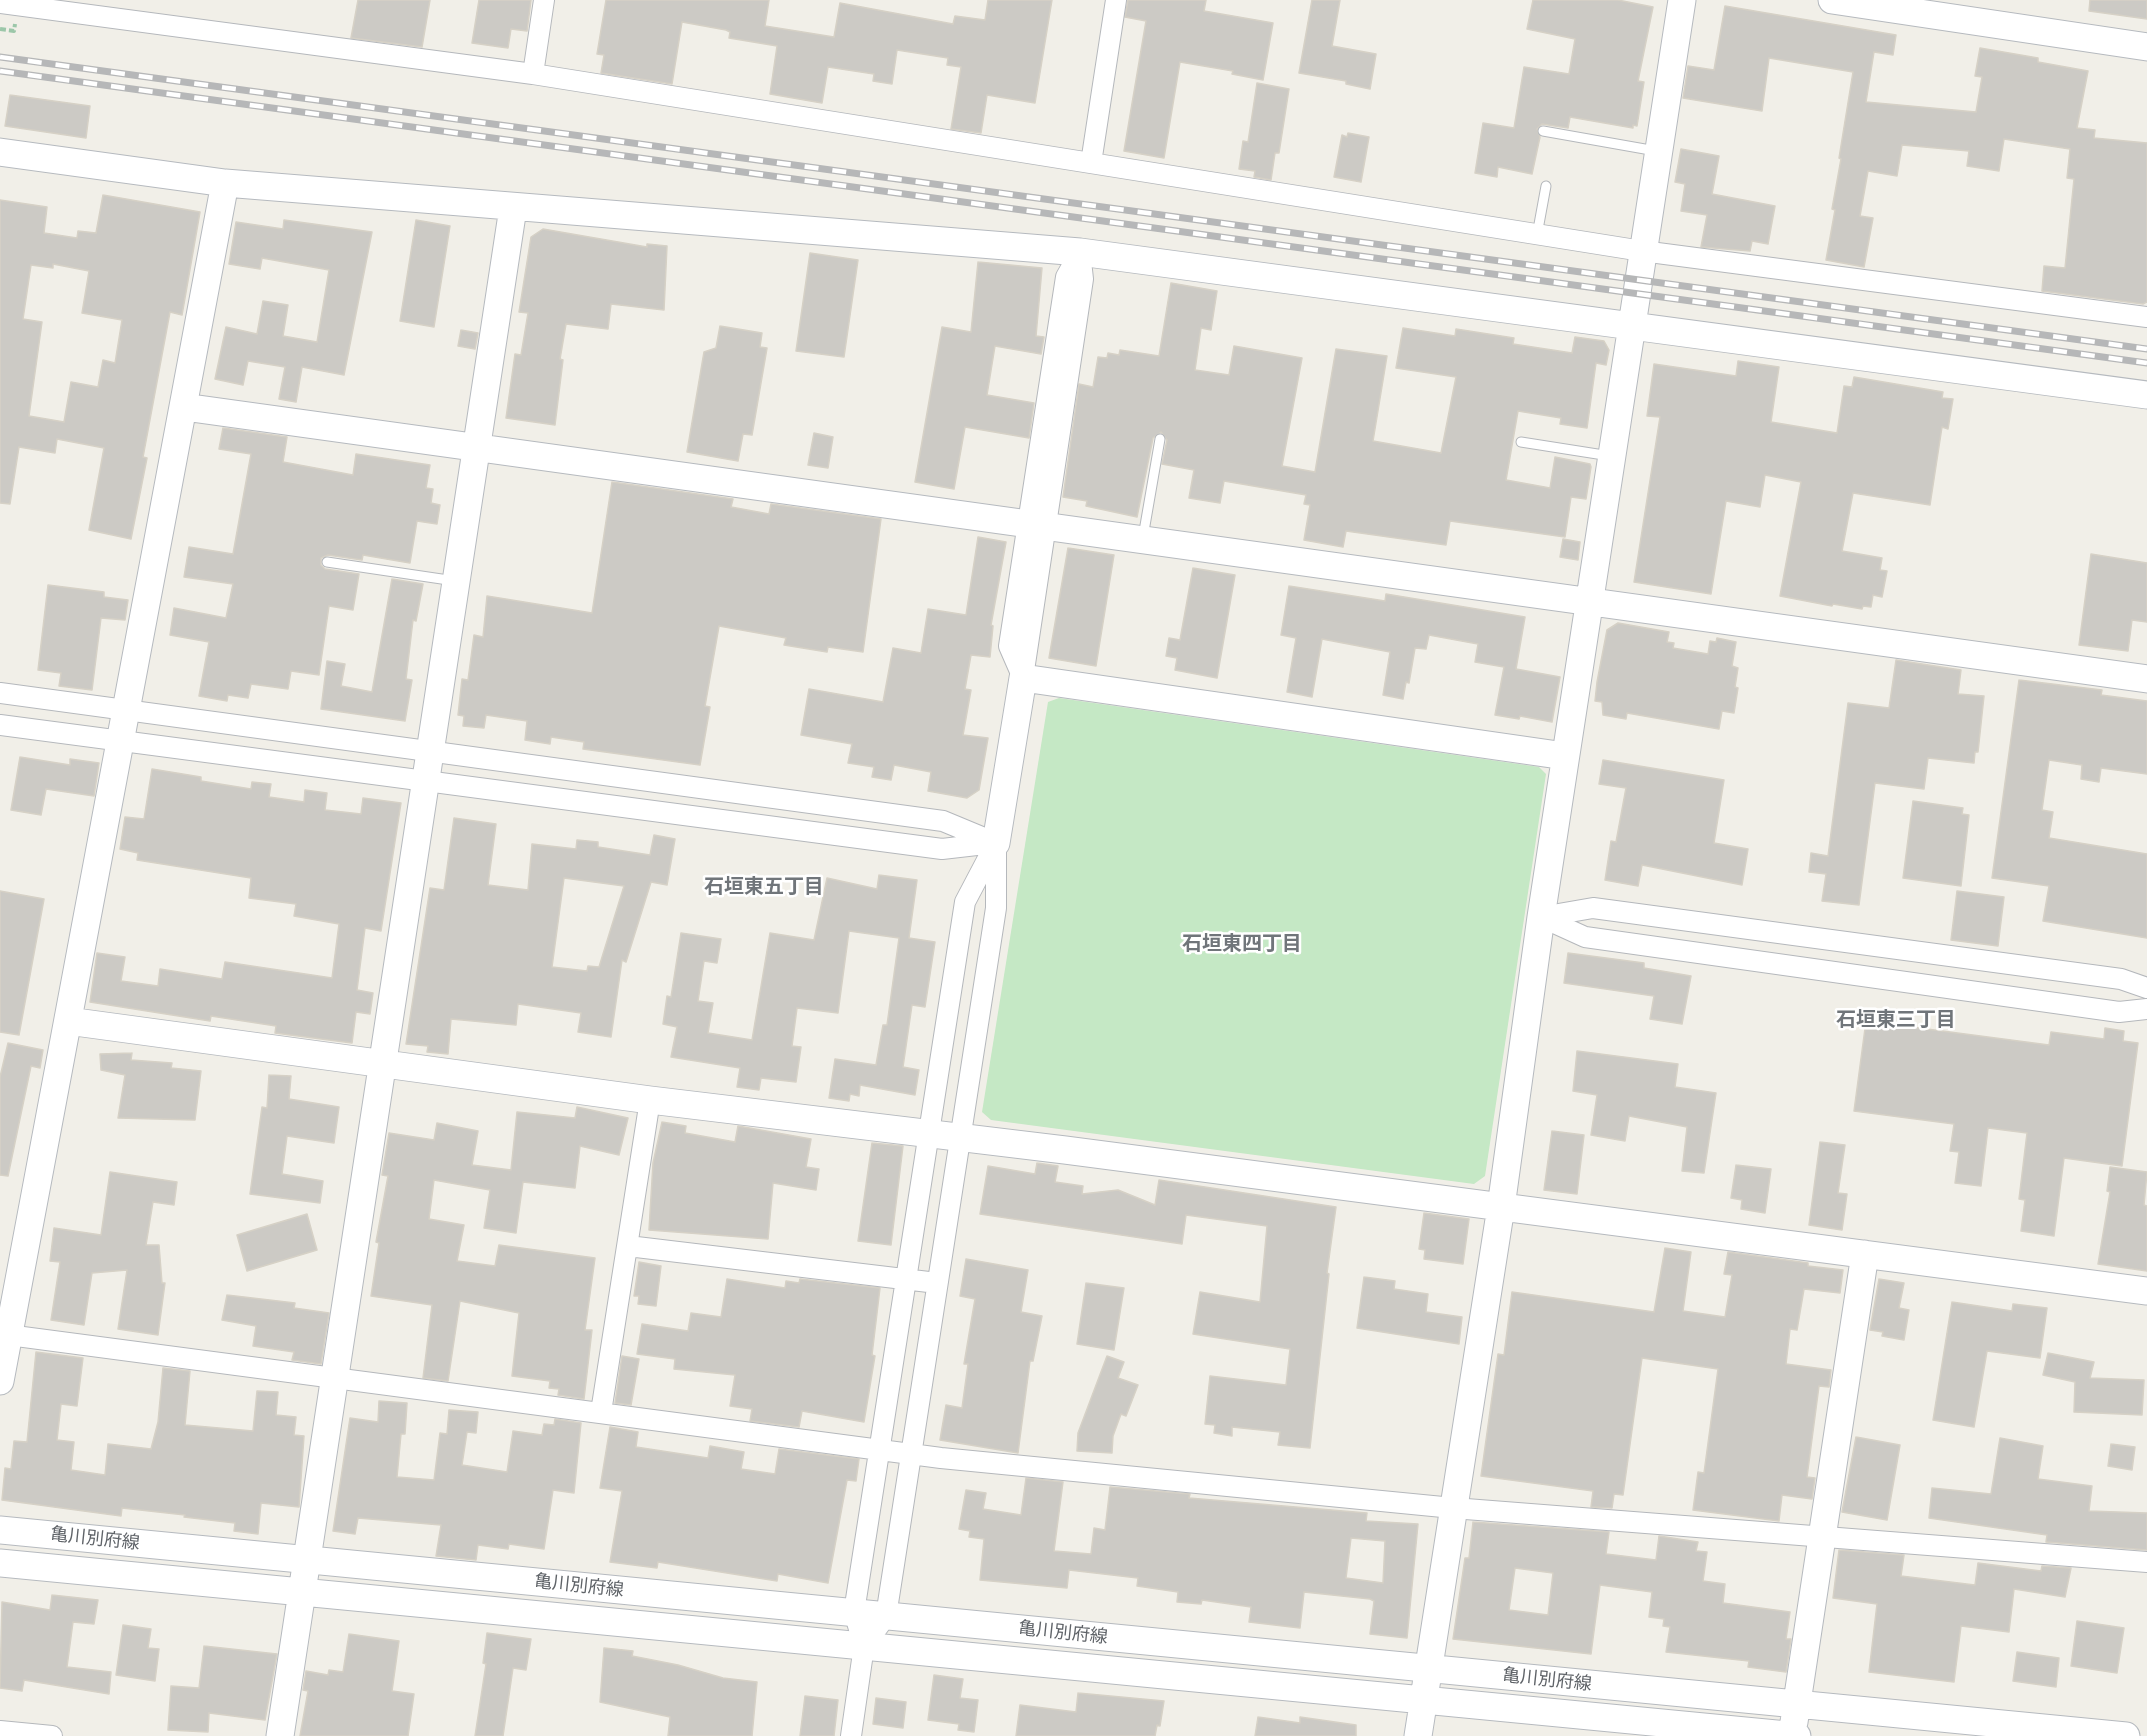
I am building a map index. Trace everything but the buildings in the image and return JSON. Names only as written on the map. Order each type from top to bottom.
[{"type":"street","points":[[533,74],[544,0]]},
{"type":"street","points":[[1091,164],[1116,0]]},
{"type":"street","points":[[1418,1736],[1501,1207],[1565,756],[1591,602],[1642,251],[1682,0]]},
{"type":"street","points":[[1832,0],[1900,5],[2147,47]]},
{"type":"street","points":[[0,3],[533,74],[1642,251],[2147,317]]},
{"type":"street","points":[[0,152],[225,183],[1080,252],[1633,324],[2147,395]]},
{"type":"street","points":[[0,1381],[4,1334],[68,1021],[225,183]]},
{"type":"street","points":[[280,1736],[513,208]]},
{"type":"street","points":[[864,1646],[886,1616],[996,908],[996,843],[1023,678],[1038,525],[1083,279],[1080,252]]},
{"type":"street","points":[[184,407],[2147,679]]},
{"type":"street","points":[[1023,678],[1565,756]]},
{"type":"street","points":[[0,693],[943,821],[996,843]]},
{"type":"street","points":[[0,725],[942,849],[996,843]]},
{"type":"street","points":[[851,1736],[864,1646],[854,1612],[965,902],[996,843]]},
{"type":"street","points":[[1541,917],[1593,908],[2121,979],[2147,988]]},
{"type":"street","points":[[1541,917],[1585,937],[2119,1012],[2147,1009]]},
{"type":"street","points":[[68,1021],[650,1100],[2147,1291]]},
{"type":"street","points":[[601,1412],[650,1100]]},
{"type":"street","points":[[628,1246],[937,1282]]},
{"type":"street","points":[[1792,1736],[1865,1254]]},
{"type":"street","points":[[4,1334],[335,1380],[601,1412],[911,1454],[1453,1508],[2147,1562]]},
{"type":"street","name":"亀川別府線","points":[[0,1530],[2126,1736]]},
{"type":"street","name":"亀川別府線","points":[[0,1563],[1797,1736]]},
{"type":"street","points":[[0,1731],[52,1736]]},
{"type":"lane","points":[[1543,131],[1658,151]]},
{"type":"lane","points":[[1537,235],[1546,186]]},
{"type":"lane","points":[[1143,540],[1160,440]]},
{"type":"lane","points":[[1521,442],[1613,457]]},
{"type":"lane","points":[[327,562],[455,581]]},
{"type":"green space","points":[[1059,698],[1539,767],[1546,774],[1485,1176],[1474,1184],[991,1120],[982,1112],[1048,702]]},
{"type":"railway","points":[[0,57],[2147,349]]},
{"type":"railway","points":[[0,71],[2147,363]]},
{"type":"district","name":"石垣東五丁目","points":[[764,887]]},
{"type":"district","name":"石垣東四丁目","points":[[1242,944]]},
{"type":"district","name":"石垣東三丁目","points":[[1896,1020]]}]
